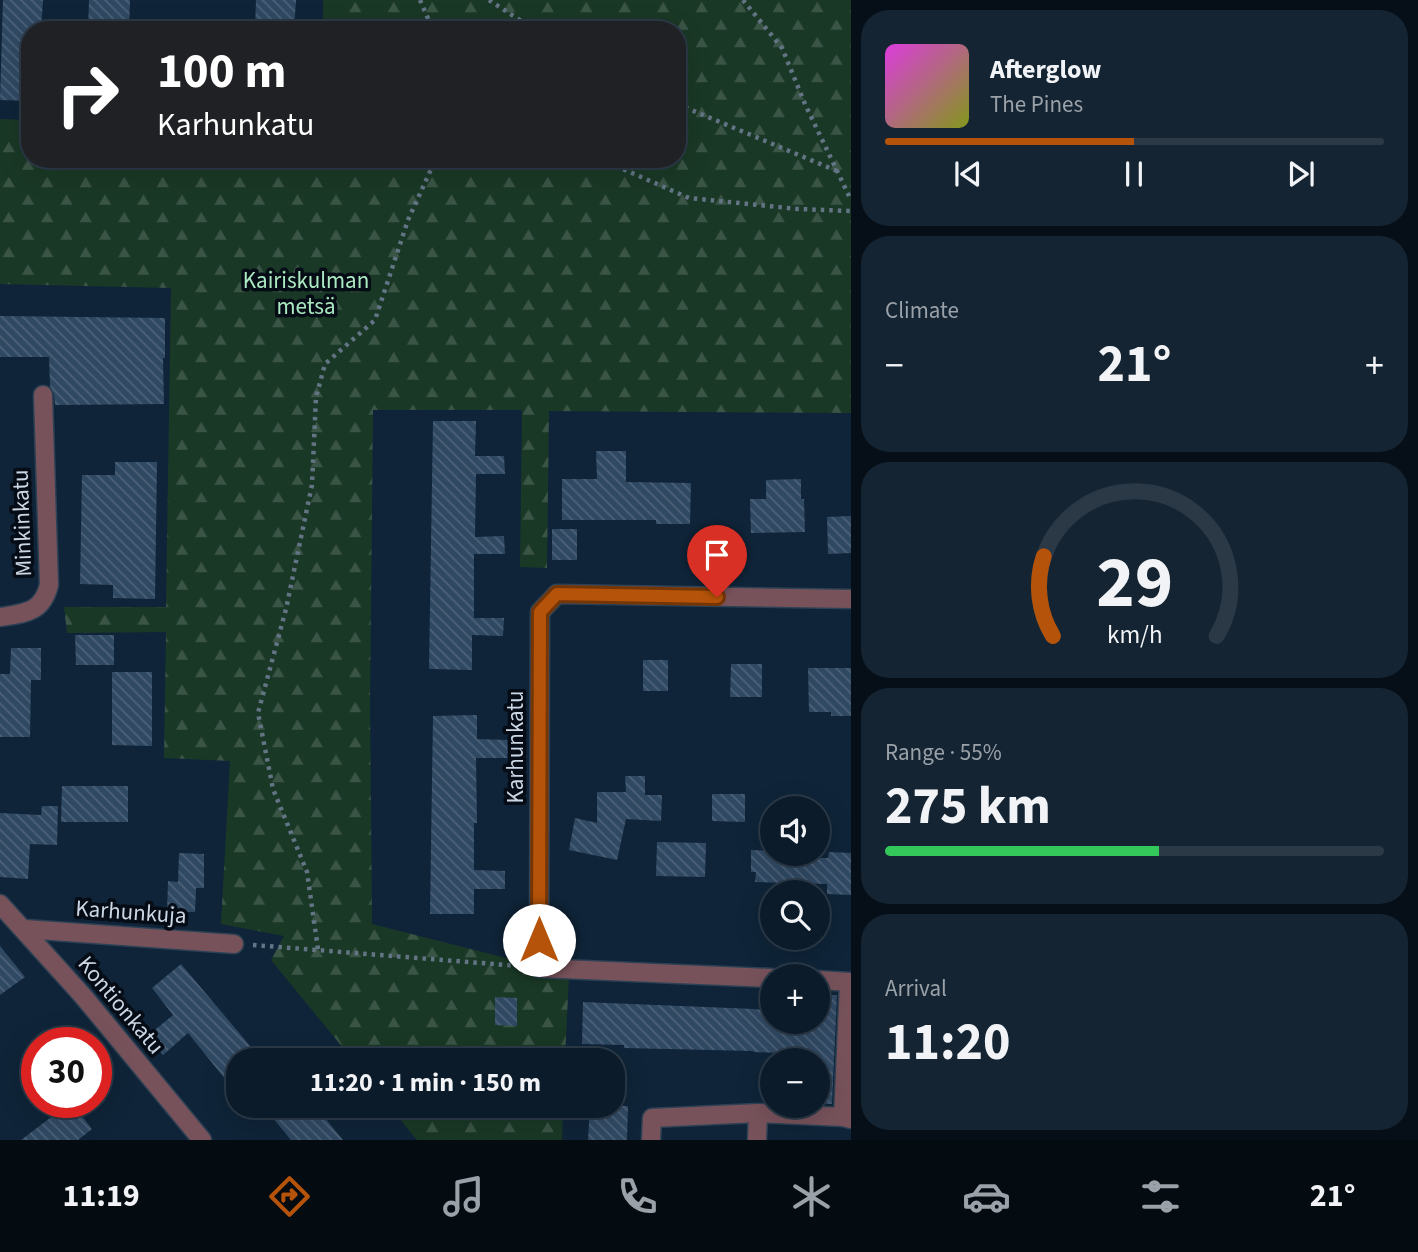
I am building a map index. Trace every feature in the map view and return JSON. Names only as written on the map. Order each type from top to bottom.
[{"type":"street","name":"Minkinkatu","points":[[0,617],[20,614],[40,606],[47,596],[49,585],[43,395]]},
{"type":"street","name":"Karhunkatu","points":[[539,968],[540,612],[557,594],[851,599]]},
{"type":"street","name":"Kontionkatu","points":[[0,904],[83,996],[202,1140]]},
{"type":"street","name":"Karhunkuja","points":[[24,929],[234,944]]},
{"type":"street","points":[[539,968],[760,977]]},
{"type":"street","points":[[651,1140],[652,1118],[758,1113],[847,1118],[850,982],[830,981]]},
{"type":"street","points":[[757,1140],[758,1113]]},
{"type":"path","points":[[420,0],[429,21]]},
{"type":"path","points":[[489,0],[521,21]]},
{"type":"path","points":[[743,0],[782,48],[851,200]]},
{"type":"path","points":[[686,108],[837,171]]},
{"type":"path","points":[[318,949],[307,872],[273,789],[258,713],[286,609],[312,485],[316,397],[324,364],[374,320],[408,220],[432,168]]},
{"type":"path","points":[[621,168],[689,198],[772,207],[851,211]]},
{"type":"path","points":[[234,944],[539,968]]},
{"type":"green space","name":"Kairiskulman metsä","points":[[323,0],[851,0],[851,413],[549,411],[547,568],[520,567],[522,410],[373,410],[370,702],[372,924],[569,974],[566,1048],[343,1048],[271,960],[284,936],[221,924],[230,761],[164,758],[166,632],[67,633],[64,607],[166,607],[171,288],[0,284],[0,119],[21,120],[21,168],[686,168],[686,21],[323,21]]},
{"type":"green space","points":[[399,1118],[563,1118],[562,1140],[417,1140]]},
{"type":"building","points":[[3,0],[43,0],[42,21],[21,21],[21,101],[0,100]]},
{"type":"building","points":[[89,0],[130,0],[129,21],[88,21]]},
{"type":"building","points":[[256,0],[296,0],[295,21],[255,21]]},
{"type":"building","points":[[0,316],[165,318],[164,404],[55,405],[50,386],[49,357],[0,357]]},
{"type":"building","points":[[433,421],[476,421],[475,456],[504,456],[505,474],[476,474],[475,537],[504,536],[505,554],[474,554],[474,618],[504,618],[503,636],[472,635],[472,670],[429,669]]},
{"type":"building","points":[[596,451],[626,451],[626,482],[691,483],[690,524],[656,524],[656,520],[562,520],[562,479],[597,479]]},
{"type":"building","points":[[115,462],[157,462],[155,599],[113,598],[113,585],[80,584],[82,475],[115,475]]},
{"type":"building","points":[[801,479],[805,532],[751,533],[750,499],[766,499],[766,480]]},
{"type":"building","points":[[851,516],[851,553],[828,554],[827,517]]},
{"type":"building","points":[[552,529],[577,529],[577,560],[552,560]]},
{"type":"building","points":[[75,635],[114,635],[114,665],[76,665]]},
{"type":"building","points":[[11,648],[41,648],[41,680],[31,680],[30,737],[0,737],[0,674],[10,674]]},
{"type":"building","points":[[643,660],[668,660],[668,691],[643,691]]},
{"type":"building","points":[[731,664],[762,664],[762,697],[730,697]]},
{"type":"building","points":[[808,668],[851,668],[851,716],[809,712]]},
{"type":"building","points":[[112,672],[152,672],[152,746],[112,745]]},
{"type":"building","points":[[477,715],[477,739],[508,740],[508,758],[476,758],[477,823],[474,823],[474,870],[505,871],[505,889],[474,889],[474,914],[430,914],[433,716]]},
{"type":"building","points":[[625,776],[645,776],[645,795],[662,795],[661,821],[626,819],[617,860],[569,850],[575,818],[597,823],[597,792],[626,792]]},
{"type":"building","points":[[62,786],[128,786],[128,822],[61,822]]},
{"type":"building","points":[[712,794],[745,794],[745,822],[712,821]]},
{"type":"building","points":[[42,806],[58,806],[57,845],[30,844],[28,879],[0,877],[0,813],[41,815]]},
{"type":"building","points":[[657,842],[706,843],[705,877],[656,876]]},
{"type":"building","points":[[751,850],[760,850],[760,866],[830,866],[830,852],[851,853],[851,895],[830,894],[830,880],[755,882],[756,872],[751,872]]},
{"type":"building","points":[[179,853],[204,854],[204,888],[196,888],[195,912],[167,912],[168,881],[178,882]]},
{"type":"building","points":[[0,946],[25,977],[0,995]]},
{"type":"building","points":[[181,964],[252,1048],[226,1048],[226,1080],[188,1033],[163,1055],[153,1043],[139,1043],[173,1015],[152,988]]},
{"type":"building","points":[[830,995],[837,995],[832,1104],[830,1048],[760,1048],[760,1052],[582,1044],[583,1002],[760,1010],[760,1034],[830,1034]]},
{"type":"building","points":[[495,997],[517,998],[517,1026],[495,1025]]},
{"type":"building","points":[[625,1106],[628,1106],[627,1140],[588,1140],[589,1118],[625,1118]]},
{"type":"building","points":[[50,1118],[83,1118],[92,1129],[78,1140],[21,1140]]},
{"type":"building","points":[[273,1118],[325,1118],[343,1140],[291,1140]]},
{"type":"route","points":[[539,940],[540,612],[557,594],[717,597]]}]
